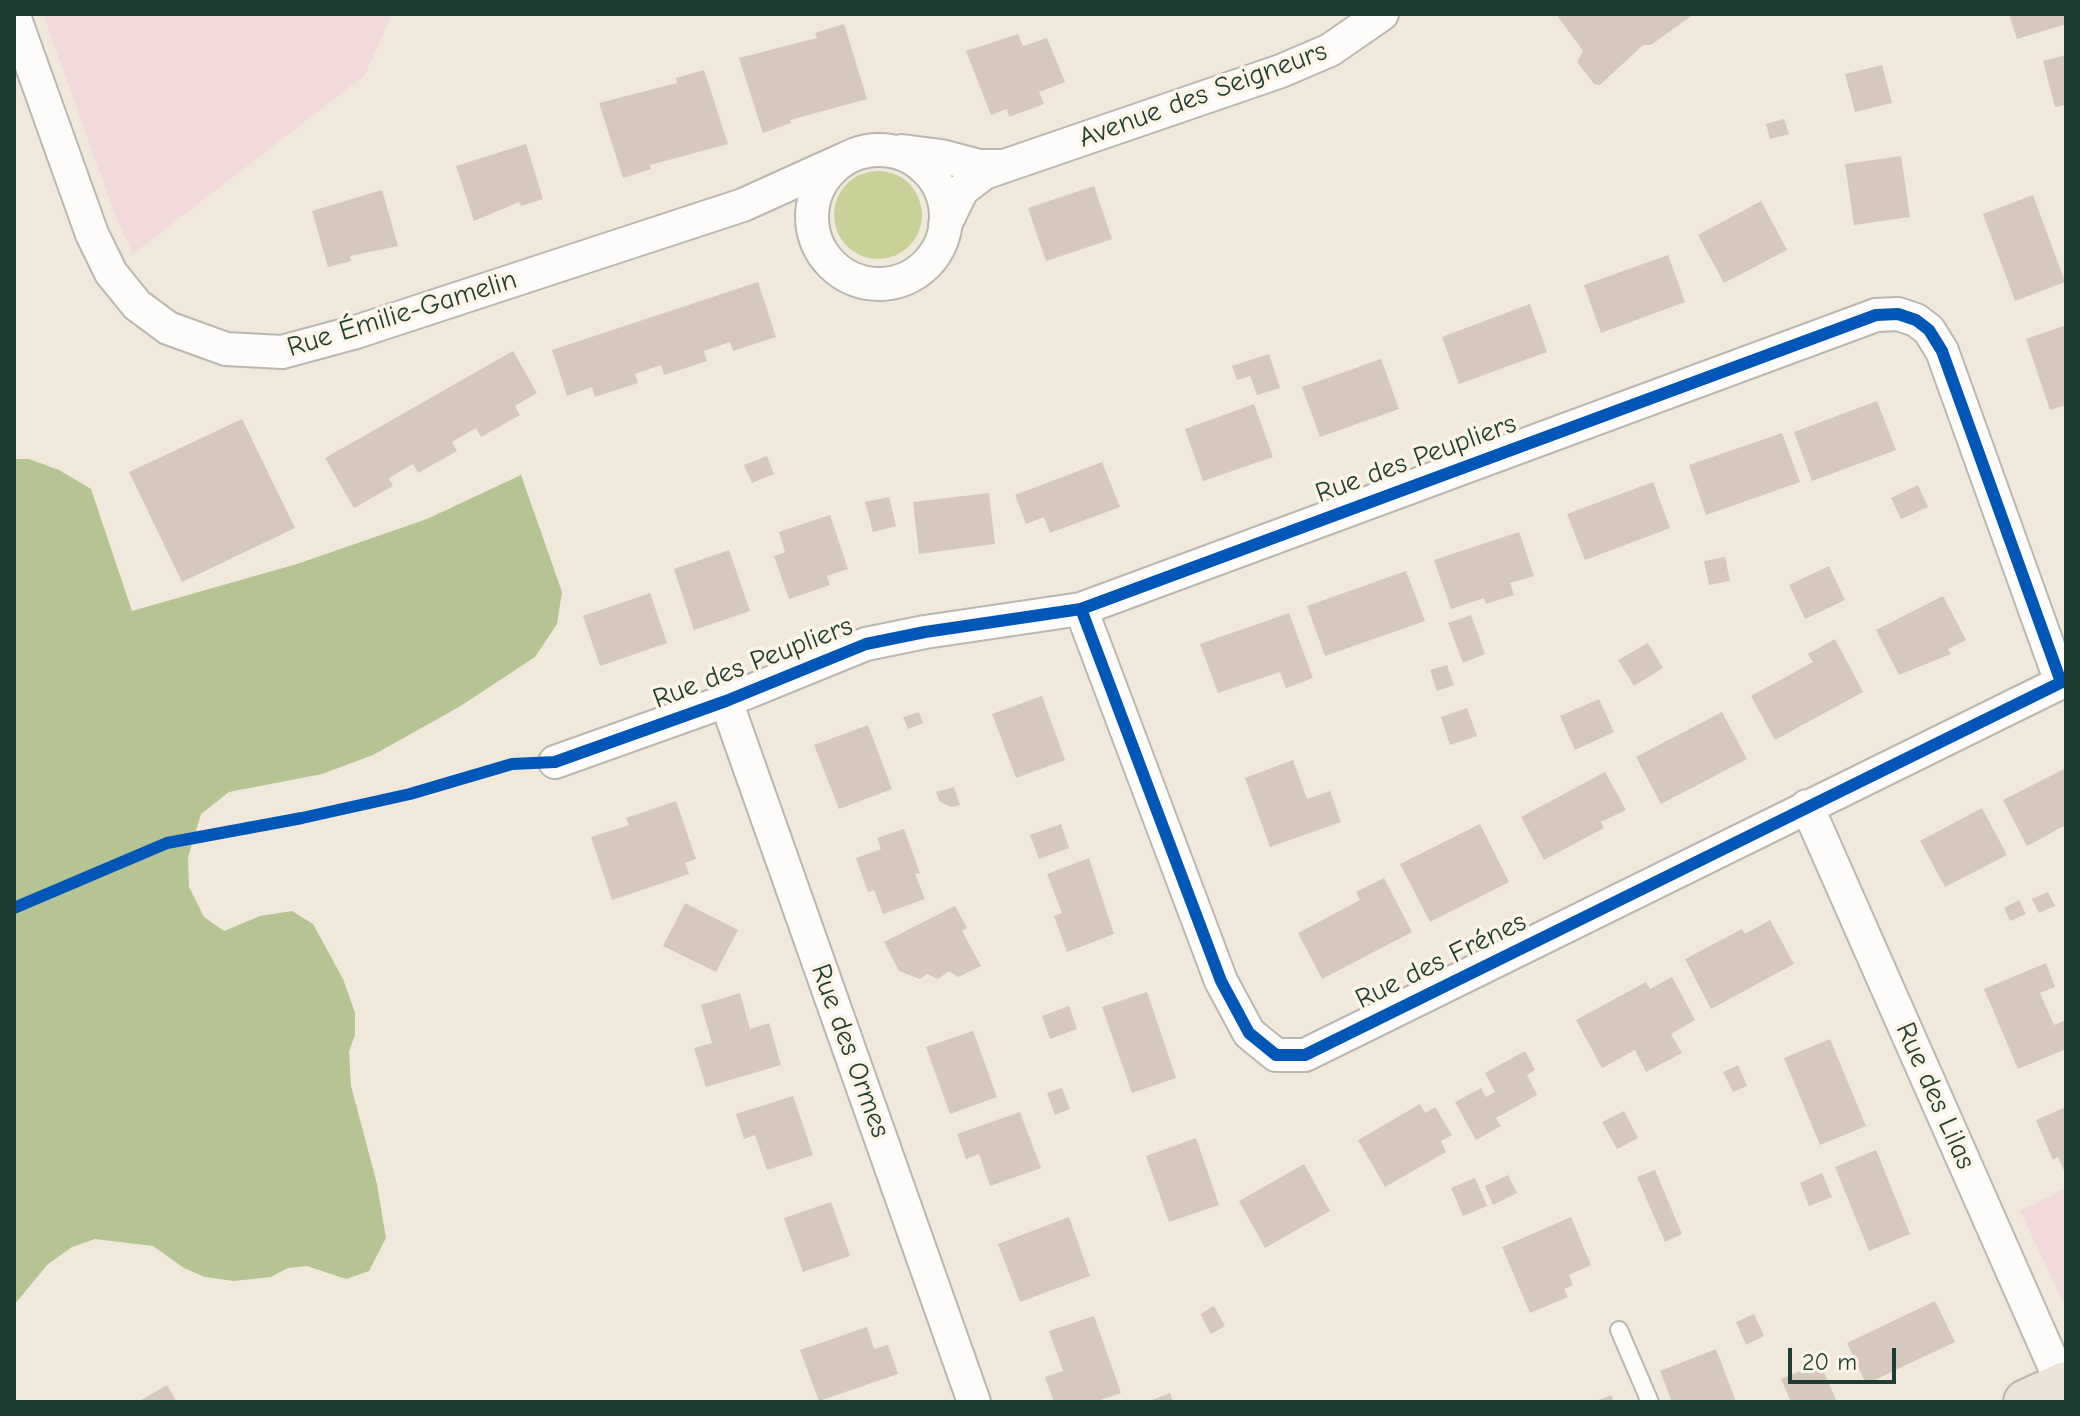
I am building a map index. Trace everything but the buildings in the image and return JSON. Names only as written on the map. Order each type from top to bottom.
[{"type":"street","name":"Avenue des Seigneurs","points":[[945,225],[955,200],[973,180],[1199,96],[1281,71],[1330,50],[1382,14]]},
{"type":"street","name":"Rue Émilie-Gamelin","points":[[14,16],[92,234],[111,273],[137,305],[168,328],[226,349],[282,352],[312,345],[743,205],[847,158],[868,151],[889,150]]},
{"type":"street","name":"Avenue des Seigneurs","points":[[889,150],[941,156],[979,166],[1017,163]]},
{"type":"street","points":[[889,150],[910,157],[928,171],[942,191],[945,225]]},
{"type":"street","points":[[822,253],[814,233],[812,211],[826,176],[847,158]]},
{"type":"street","name":"Rue Émilie-Gamelin","points":[[743,205],[765,205],[786,215],[837,270],[857,280],[879,284],[901,281],[921,270],[936,253],[945,225]]},
{"type":"street","name":"Rue des Peupliers","points":[[555,762],[726,701],[866,644],[1081,609],[1876,315],[1898,314],[1916,320],[1929,330],[1942,351],[2064,681]]},
{"type":"street","name":"Rue des Frénes","points":[[1081,609],[1221,981],[1249,1033],[1276,1055],[1305,1055],[2064,681]]},
{"type":"street","name":"Rue des Ormes","points":[[726,701],[974,1402]]},
{"type":"street","name":"Rue des Lilas","points":[[1807,806],[2052,1391]]},
{"type":"lane","points":[[1619,1330],[1650,1402]]},
{"type":"shaded area","points":[[43,14],[392,14],[365,75],[133,254],[116,218]]},
{"type":"shaded area","points":[[2066,1188],[2066,1308],[2020,1211]]},
{"type":"green space","points":[[878,171],[895,175],[909,184],[918,198],[922,215],[918,232],[909,246],[895,255],[878,259],[861,255],[847,246],[838,232],[834,215],[838,198],[847,184],[861,175]]},
{"type":"green space","points":[[14,459],[29,459],[59,470],[91,489],[132,611],[297,564],[427,519],[521,475],[562,592],[557,624],[535,657],[459,707],[373,755],[322,774],[229,792],[201,814],[188,857],[189,887],[204,917],[224,931],[260,916],[292,911],[313,924],[343,979],[355,1013],[355,1035],[349,1051],[351,1086],[377,1184],[386,1238],[369,1271],[346,1279],[307,1266],[288,1268],[271,1277],[234,1281],[205,1277],[184,1268],[153,1246],[95,1239],[72,1247],[48,1264],[14,1305]]},
{"type":"cycle path","points":[[14,908],[167,843],[410,794],[512,764],[555,762],[726,701],[866,644],[1081,609],[1876,315],[1898,314],[1916,320],[1929,330],[1942,351],[2061,682]]},
{"type":"cycle path","points":[[1081,609],[1221,981],[1249,1033],[1276,1055],[1305,1055],[2066,680]]}]
